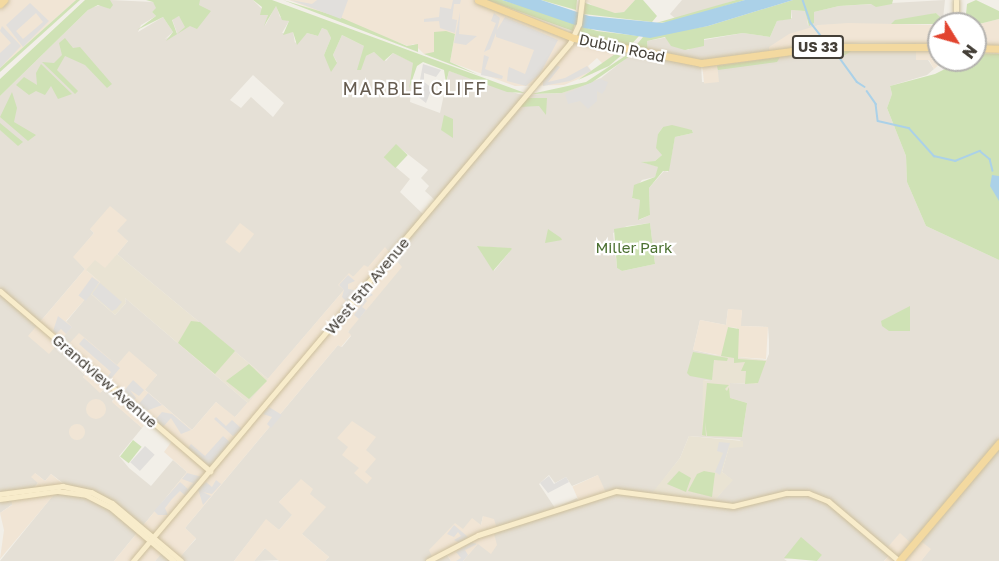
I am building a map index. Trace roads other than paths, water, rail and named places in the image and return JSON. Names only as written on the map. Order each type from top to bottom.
[{"type":"main road","points":[[0,4],[4,0]]},
{"type":"main road","name":"Dublin Road","points":[[478,0],[575,35],[701,63],[821,47],[927,46]]},
{"type":"main road","name":"West 5th Avenue","points":[[133,561],[575,35],[582,1]]},
{"type":"main road","name":"Grandview Avenue","points":[[0,291],[210,471]]},
{"type":"main road","points":[[428,561],[478,535],[506,530],[588,497],[616,491],[734,506],[786,493],[808,493],[828,501],[899,561],[999,443]]},
{"type":"main road","points":[[0,497],[62,486],[85,489],[109,501],[174,561]]},
{"type":"main road","points":[[152,539],[181,561]]},
{"type":"water","points":[[502,0],[541,0],[589,16],[662,23],[745,0],[793,0],[708,26],[650,38],[584,28]]},
{"type":"water","points":[[992,175],[999,176],[999,201],[990,186]]},
{"type":"waterway","points":[[803,0],[811,23],[826,42]]},
{"type":"waterway","points":[[834,50],[857,82],[865,87]]},
{"type":"waterway","points":[[867,91],[876,104],[878,121],[909,128],[934,156],[955,161],[980,151],[990,159],[993,171]]},
{"type":"district","name":"MARBLE CLIFF","points":[[415,88]]},
{"type":"park label","name":"Miller Park","points":[[634,248]]}]
